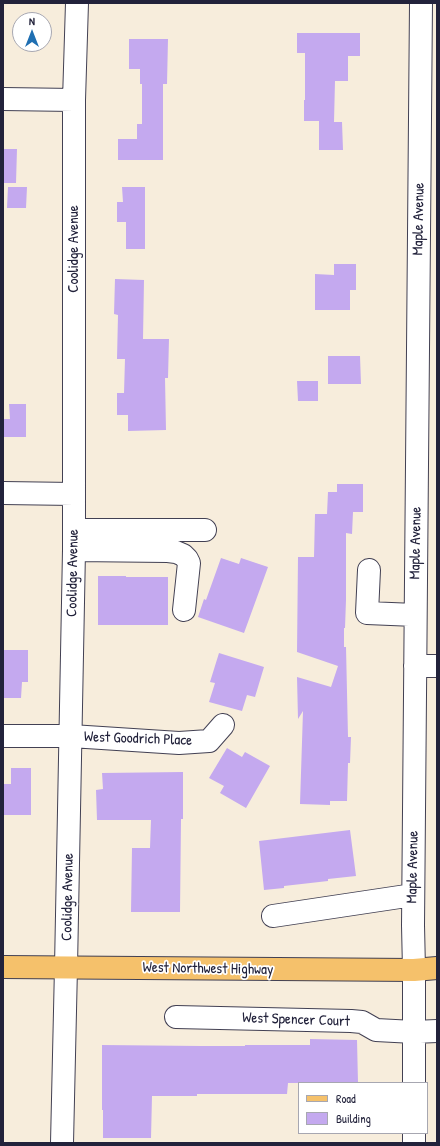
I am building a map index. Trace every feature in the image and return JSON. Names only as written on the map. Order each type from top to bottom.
[{"type":"main road","name":"West Northwest Highway","points":[[3,967],[414,970],[437,968]]},
{"type":"main road","name":"West Northwest Highway","points":[[414,970],[437,974]]},
{"type":"street","name":"Coolidge Avenue","points":[[62,1143],[74,540],[74,100],[77,3]]},
{"type":"street","name":"Maple Avenue","points":[[414,1082],[413,895],[421,3]]},
{"type":"street","points":[[3,99],[74,100]]},
{"type":"street","points":[[3,493],[74,494]]},
{"type":"street","points":[[74,540],[205,530]]},
{"type":"street","points":[[74,540],[176,552],[183,555],[189,564],[184,610]]},
{"type":"street","points":[[368,570],[368,613],[415,615]]},
{"type":"street","points":[[415,666],[437,666]]},
{"type":"street","name":"West Goodrich Place","points":[[3,736],[71,736],[180,744],[209,741],[223,725]]},
{"type":"street","points":[[273,916],[413,895]]},
{"type":"street","name":"West Spencer Court","points":[[176,1017],[351,1021],[362,1022],[376,1030],[414,1032],[437,1031]]},
{"type":"building","points":[[297,33],[360,33],[360,56],[348,56],[348,81],[335,81],[334,122],[342,122],[343,150],[319,150],[319,121],[304,121],[305,53],[297,53]]},
{"type":"building","points":[[129,39],[168,39],[167,84],[163,84],[163,160],[118,160],[118,139],[137,139],[137,124],[142,124],[142,84],[140,84],[140,69],[129,69]]},
{"type":"building","points":[[3,149],[17,149],[16,183],[3,183]]},
{"type":"building","points":[[8,187],[27,187],[26,208],[7,208]]},
{"type":"building","points":[[122,187],[145,187],[145,249],[126,249],[126,222],[117,222],[117,202],[123,202]]},
{"type":"building","points":[[334,264],[356,264],[356,290],[350,290],[350,310],[315,310],[315,274],[334,275]]},
{"type":"building","points":[[115,279],[144,280],[143,339],[169,339],[168,378],[165,378],[166,430],[128,431],[128,415],[117,415],[117,393],[124,393],[125,359],[117,359],[118,315],[114,314]]},
{"type":"building","points":[[328,356],[360,356],[361,384],[328,384]]},
{"type":"building","points":[[297,381],[318,381],[318,401],[298,401]]},
{"type":"building","points":[[9,404],[26,404],[26,437],[3,437],[3,419],[10,419]]},
{"type":"building","points":[[337,484],[363,484],[363,512],[353,512],[352,534],[346,533],[344,647],[346,647],[348,737],[351,737],[350,763],[348,763],[347,801],[330,801],[330,805],[300,804],[303,711],[298,719],[297,677],[331,687],[338,666],[297,652],[298,557],[314,557],[315,514],[327,514],[328,492],[337,492]]},
{"type":"building","points":[[221,558],[239,564],[241,558],[268,567],[244,633],[198,617],[204,599],[206,600]]},
{"type":"building","points":[[98,576],[168,577],[168,625],[98,625]]},
{"type":"building","points":[[3,650],[28,650],[28,682],[22,682],[21,698],[3,698]]},
{"type":"building","points":[[219,653],[264,667],[255,697],[247,695],[242,711],[209,702],[215,683],[210,682]]},
{"type":"building","points":[[227,748],[242,757],[245,752],[270,766],[246,808],[220,793],[224,786],[209,778]]},
{"type":"building","points":[[11,768],[31,768],[31,815],[3,815],[3,784],[11,784]]},
{"type":"building","points":[[183,772],[180,912],[131,912],[132,848],[150,848],[151,820],[97,820],[96,790],[103,789],[102,773]]},
{"type":"building","points":[[350,830],[356,876],[328,879],[328,881],[264,890],[259,841]]},
{"type":"building","points":[[310,1039],[357,1040],[358,1082],[288,1083],[287,1094],[197,1094],[197,1096],[152,1096],[151,1138],[103,1138],[102,1045],[310,1045]]}]
